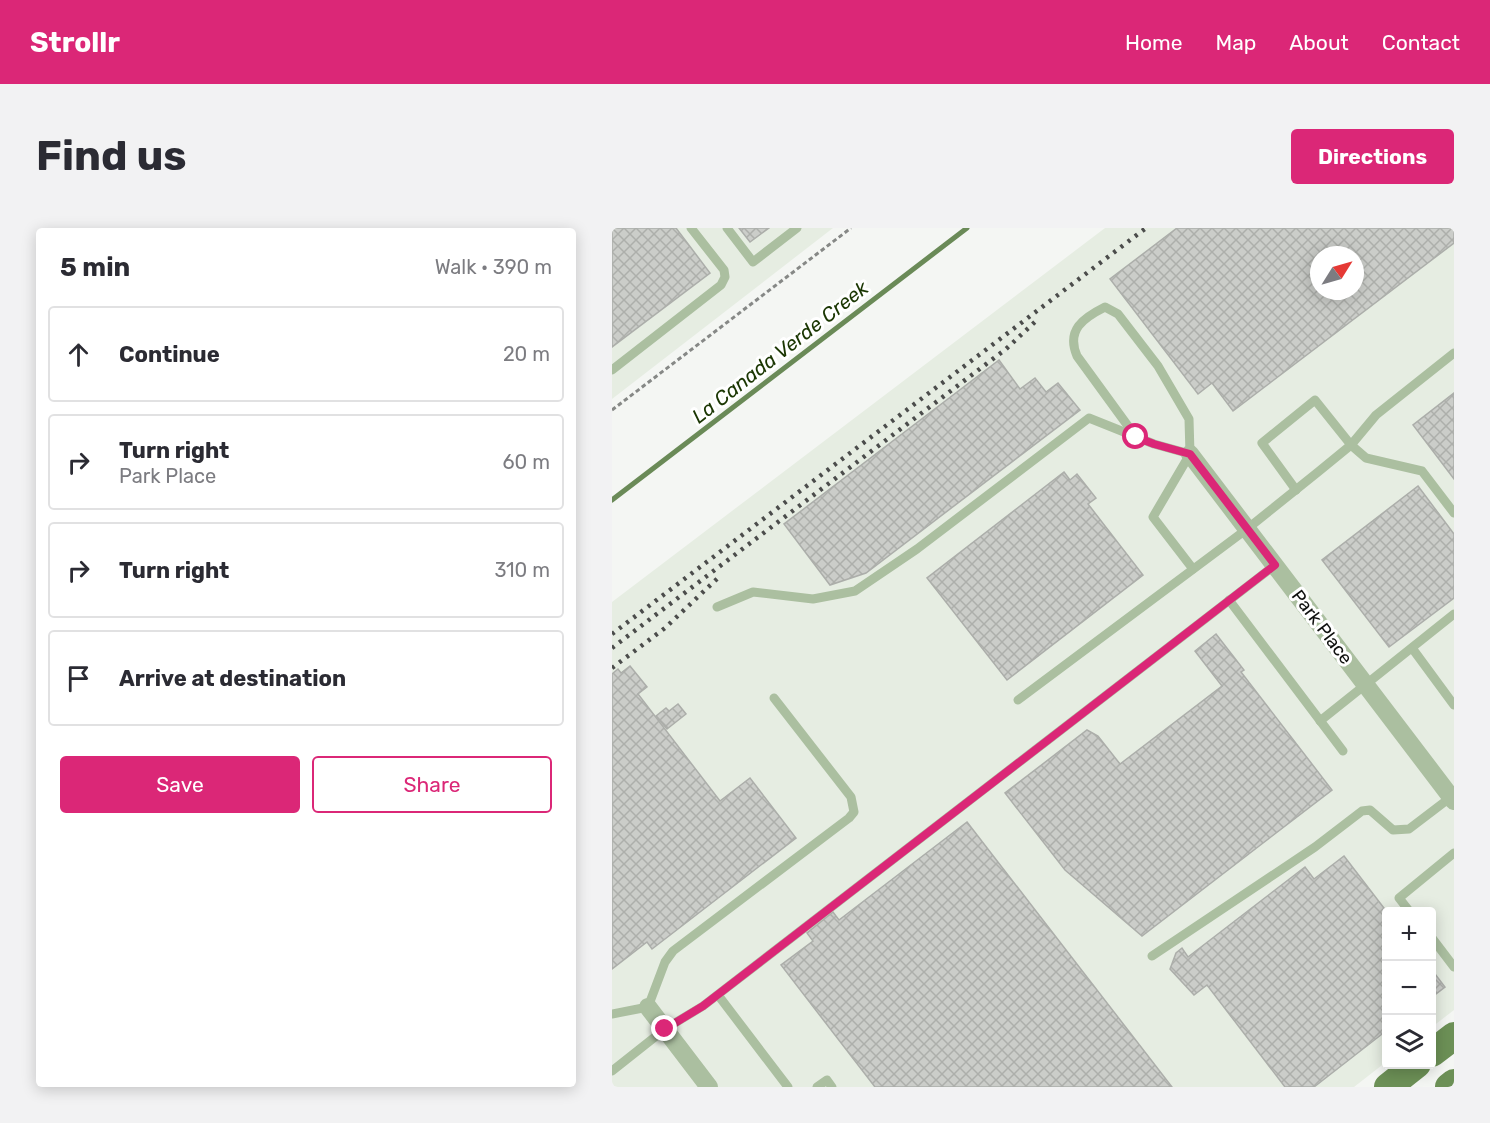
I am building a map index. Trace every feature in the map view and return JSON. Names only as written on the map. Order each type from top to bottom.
[{"type":"main road","points":[[1436,1049],[1454,1036]]},
{"type":"main road","points":[[1388,1087],[1412,1069]]},
{"type":"main road","points":[[1449,1087],[1454,1083]]},
{"type":"street","name":"Park Place","points":[[1190,454],[1453,799]]},
{"type":"street","points":[[648,1007],[709,1087]]},
{"type":"lane","points":[[612,370],[721,285],[725,277],[724,270],[691,228]]},
{"type":"lane","points":[[727,228],[753,262],[797,228]]},
{"type":"lane","points":[[1136,437],[1072,346],[1075,329],[1105,307],[1118,314],[1158,366],[1189,419],[1190,454],[1153,517],[1193,569]]},
{"type":"lane","points":[[1018,700],[1296,490],[1352,445],[1376,415],[1454,353]]},
{"type":"lane","points":[[1296,490],[1262,443],[1315,400],[1352,445],[1366,458],[1422,471],[1454,513]]},
{"type":"lane","points":[[717,607],[753,592],[813,599],[855,591],[917,549],[1089,418],[1154,444],[1190,454]]},
{"type":"lane","points":[[612,1071],[665,1029],[718,995],[1275,565]]},
{"type":"lane","points":[[1229,600],[1343,751]]},
{"type":"lane","points":[[1320,720],[1366,686],[1454,614]]},
{"type":"lane","points":[[1412,648],[1454,705]]},
{"type":"lane","points":[[612,1014],[648,1007],[665,962],[673,951],[854,812],[851,797],[774,698]]},
{"type":"lane","points":[[1152,956],[1315,847],[1362,811],[1370,810],[1394,830],[1408,829],[1453,799]]},
{"type":"lane","points":[[1406,907],[1399,898],[1454,853]]},
{"type":"lane","points":[[1436,944],[1454,967]]},
{"type":"lane","points":[[718,995],[788,1087]]},
{"type":"lane","points":[[817,1087],[827,1080],[832,1087]]},
{"type":"path","points":[[612,410],[851,228]]},
{"type":"shaded area","points":[[612,228],[833,228],[612,399]]},
{"type":"shaded area","points":[[1105,228],[1454,228],[1454,1010],[1436,1024],[1436,907],[1382,907],[1382,1065],[1354,1087],[612,1087],[612,602]]},
{"type":"building","points":[[612,228],[676,228],[710,273],[612,347]]},
{"type":"building","points":[[739,228],[769,228],[750,242]]},
{"type":"building","points":[[1177,228],[1454,228],[1454,243],[1233,411],[1212,383],[1198,394],[1110,279]]},
{"type":"building","points":[[999,360],[1020,389],[1035,378],[1046,392],[1058,383],[1080,410],[866,573],[830,585],[784,524]]},
{"type":"building","points":[[1454,393],[1454,479],[1413,425]]},
{"type":"building","points":[[1064,472],[1070,480],[1077,474],[1096,498],[1088,504],[1143,575],[1007,680],[927,578]]},
{"type":"building","points":[[1418,486],[1454,534],[1454,598],[1389,647],[1322,560]]},
{"type":"building","points":[[1216,634],[1244,670],[1241,672],[1332,790],[1142,936],[1065,870],[1005,793],[1087,730],[1098,736],[1120,764],[1222,686],[1195,651]]},
{"type":"building","points":[[630,666],[647,687],[638,694],[720,801],[750,778],[796,838],[652,949],[647,942],[612,969],[612,674],[618,669],[621,673]]},
{"type":"building","points":[[678,704],[686,714],[667,729],[656,716],[666,708],[669,711]]},
{"type":"building","points":[[967,822],[1172,1087],[875,1087],[781,965],[813,941],[807,933],[833,912],[839,920]]},
{"type":"building","points":[[1344,856],[1383,907],[1382,1034],[1314,1087],[1285,1087],[1207,985],[1194,995],[1170,969],[1176,953],[1182,948],[1188,957],[1305,867],[1314,879]]},
{"type":"building","points":[[1436,975],[1445,987],[1436,994]]},
{"type":"waterway","name":"La Canada Verde Creek","points":[[612,500],[967,228]]},
{"type":"railway","points":[[612,634],[1146,228]]},
{"type":"railway","points":[[612,648],[1006,349],[1037,320]]},
{"type":"railway","points":[[612,668],[665,628],[720,576]]},
{"type":"route","points":[[665,1029],[703,1006],[1275,565],[1190,454],[1136,437]]}]
